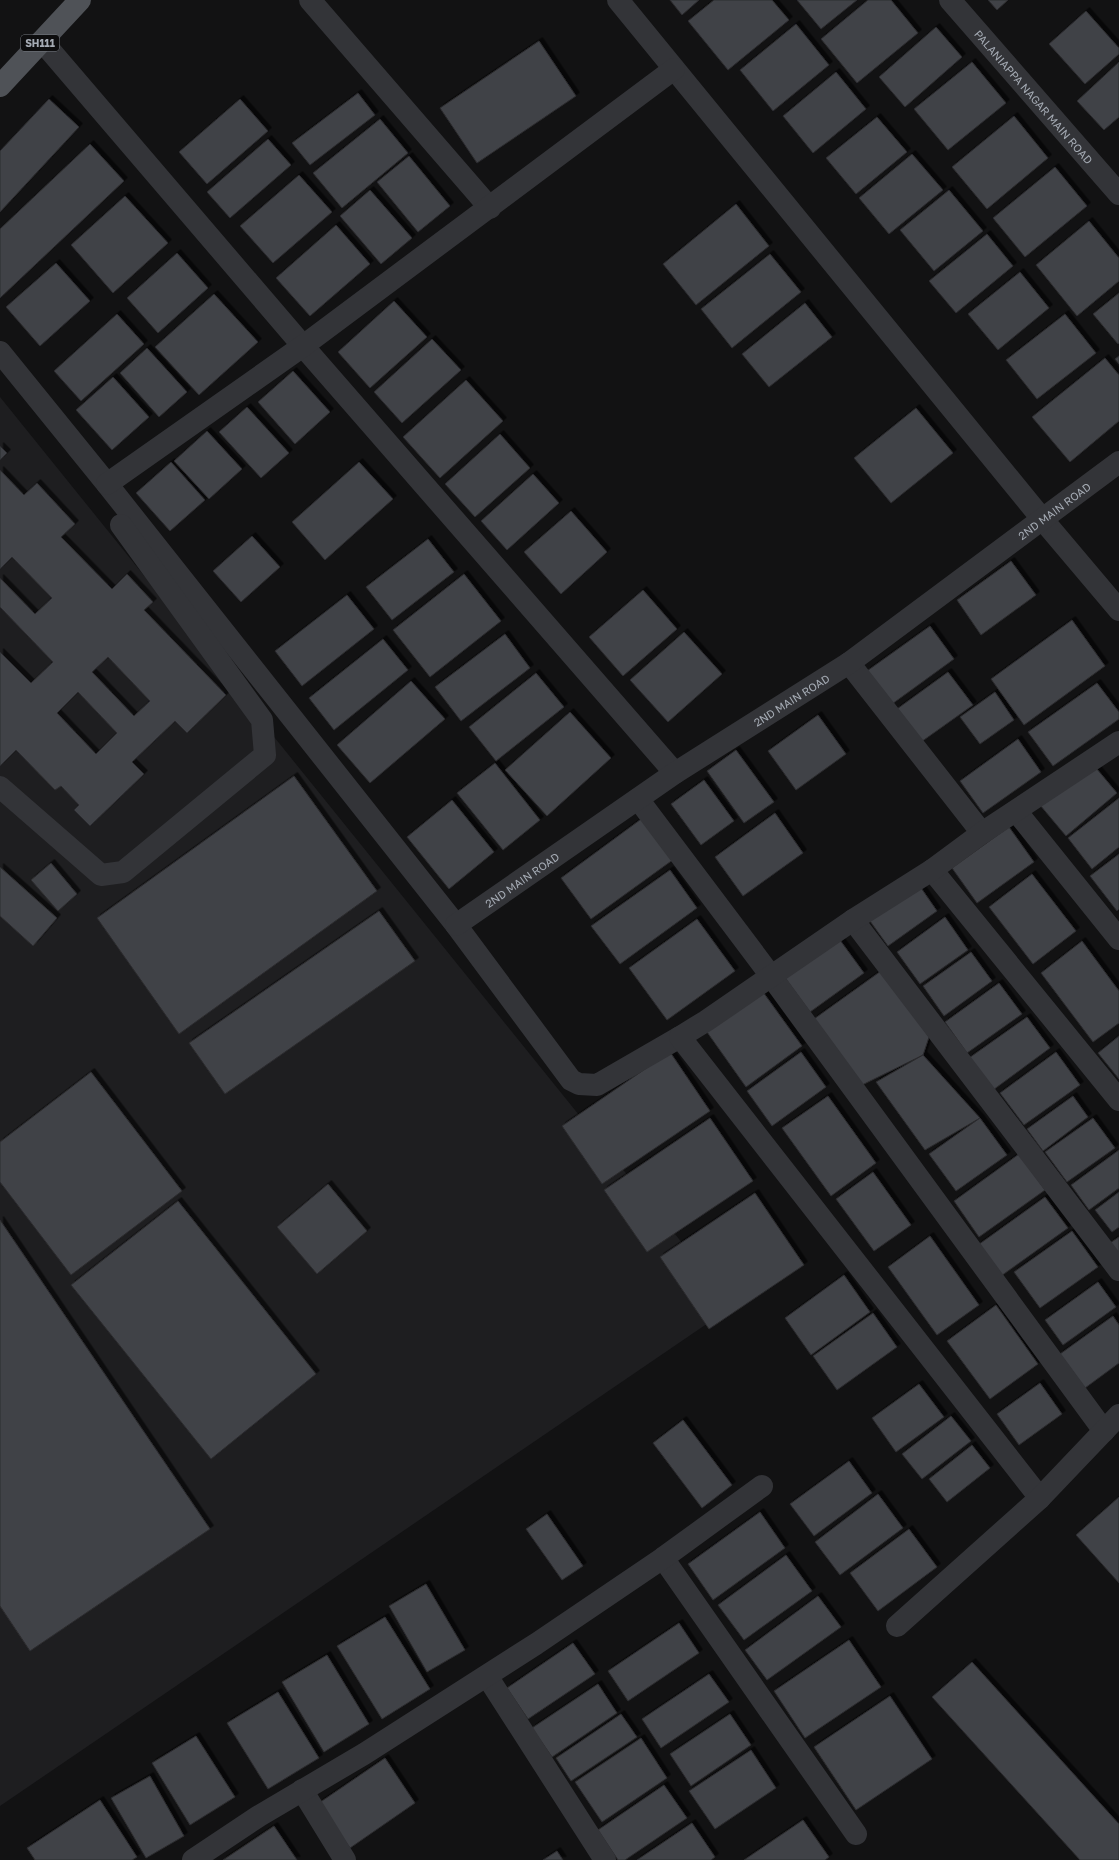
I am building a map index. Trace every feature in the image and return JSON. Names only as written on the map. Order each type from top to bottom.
[{"type":"main road","name":"SH111","points":[[0,86],[80,0]]},
{"type":"street","points":[[310,0],[490,208]]},
{"type":"street","points":[[618,0],[1042,520],[1119,610]]},
{"type":"street","name":"PALANIAPPA NAGAR MAIN ROAD","points":[[950,0],[1115,181]]},
{"type":"street","points":[[42,41],[303,346],[675,773]]},
{"type":"street","points":[[107,484],[303,346],[490,208],[674,69]]},
{"type":"street","points":[[0,352],[107,484],[456,925],[564,1073],[571,1080],[579,1084],[597,1085],[706,1021],[853,920],[932,870],[982,833],[1119,742]]},
{"type":"street","points":[[0,372],[42,419],[181,606],[262,720],[265,755],[123,872],[101,875],[0,787]]},
{"type":"street","name":"2ND MAIN ROAD","points":[[456,925],[675,773],[849,663],[1119,462]]},
{"type":"street","points":[[849,663],[982,833]]},
{"type":"street","points":[[638,799],[771,976],[1104,1431]]},
{"type":"street","points":[[1016,811],[1119,939]]},
{"type":"street","points":[[932,870],[1119,1100]]},
{"type":"street","points":[[853,920],[1119,1270]]},
{"type":"street","points":[[680,1037],[1040,1498]]},
{"type":"street","points":[[897,1626],[1040,1498],[1119,1415]]},
{"type":"street","points":[[192,1860],[259,1816],[364,1754],[536,1644],[663,1558],[762,1486]]},
{"type":"street","points":[[663,1558],[856,1834]]},
{"type":"street","points":[[487,1676],[605,1860]]},
{"type":"street","points":[[302,1790],[346,1860]]},
{"type":"shaded area","points":[[0,397],[733,1306],[0,1806]]},
{"type":"building","points":[[670,0],[699,0],[682,15]]},
{"type":"building","points":[[714,0],[772,0],[789,20],[728,70],[688,21]]},
{"type":"building","points":[[797,0],[857,0],[821,29]]},
{"type":"building","points":[[868,0],[891,0],[918,33],[857,83],[821,39]]},
{"type":"building","points":[[988,0],[1008,0],[997,10]]},
{"type":"building","points":[[1086,11],[1119,48],[1119,54],[1085,84],[1049,44]]},
{"type":"building","points":[[796,24],[829,65],[773,111],[740,70]]},
{"type":"building","points":[[936,27],[962,57],[905,107],[879,77]]},
{"type":"building","points":[[539,41],[576,96],[477,163],[440,108]]},
{"type":"building","points":[[972,62],[1006,103],[948,150],[914,109]]},
{"type":"building","points":[[1119,62],[1119,117],[1104,130],[1077,101]]},
{"type":"building","points":[[836,72],[866,109],[813,153],[783,116]]},
{"type":"building","points":[[358,93],[375,115],[310,165],[292,143]]},
{"type":"building","points":[[49,99],[79,127],[0,212],[0,151]]},
{"type":"building","points":[[240,99],[268,131],[207,184],[179,152]]},
{"type":"building","points":[[1014,116],[1048,158],[987,209],[952,167]]},
{"type":"building","points":[[877,117],[907,152],[856,194],[826,158]]},
{"type":"building","points":[[380,119],[408,153],[342,208],[313,173]]},
{"type":"building","points":[[268,139],[291,165],[230,218],[207,192]]},
{"type":"building","points":[[90,144],[124,181],[0,298],[0,229]]},
{"type":"building","points":[[912,154],[943,190],[889,234],[859,198]]},
{"type":"building","points":[[409,156],[450,206],[418,232],[377,182]]},
{"type":"building","points":[[1055,167],[1087,206],[1025,257],[993,218]]},
{"type":"building","points":[[299,175],[332,212],[273,263],[240,226]]},
{"type":"building","points":[[370,190],[412,238],[381,264],[340,216]]},
{"type":"building","points":[[949,190],[983,231],[934,271],[900,230]]},
{"type":"building","points":[[125,196],[168,243],[113,293],[71,245]]},
{"type":"building","points":[[736,204],[769,246],[696,305],[663,264]]},
{"type":"building","points":[[1089,221],[1119,258],[1119,281],[1077,316],[1036,265]]},
{"type":"building","points":[[336,225],[370,264],[310,316],[276,278]]},
{"type":"building","points":[[987,234],[1013,266],[956,313],[929,281]]},
{"type":"building","points":[[177,253],[208,288],[158,333],[127,298]]},
{"type":"building","points":[[770,254],[801,292],[732,348],[701,309]]},
{"type":"building","points":[[56,263],[90,301],[40,346],[6,307]]},
{"type":"building","points":[[1020,272],[1049,308],[998,350],[968,314]]},
{"type":"building","points":[[1119,293],[1119,343],[1118,344],[1093,314]]},
{"type":"building","points":[[214,294],[258,342],[199,395],[155,347]]},
{"type":"building","points":[[394,301],[427,337],[370,388],[338,352]]},
{"type":"building","points":[[805,303],[832,337],[769,387],[742,354]]},
{"type":"building","points":[[117,314],[144,344],[81,401],[54,371]]},
{"type":"building","points":[[1065,314],[1096,353],[1037,399],[1006,360]]},
{"type":"building","points":[[432,339],[461,370],[402,423],[374,392]]},
{"type":"building","points":[[147,348],[187,392],[159,417],[120,373]]},
{"type":"building","points":[[1119,356],[1119,364],[1115,359]]},
{"type":"building","points":[[1105,358],[1119,375],[1119,421],[1070,462],[1032,417]]},
{"type":"building","points":[[293,371],[330,412],[295,444],[258,402]]},
{"type":"building","points":[[113,377],[149,417],[112,450],[76,410]]},
{"type":"building","points":[[466,380],[503,421],[440,478],[403,437]]},
{"type":"building","points":[[247,407],[289,453],[261,478],[219,432]]},
{"type":"building","points":[[916,408],[953,453],[891,503],[854,458]]},
{"type":"building","points":[[207,431],[242,469],[209,499],[174,461]]},
{"type":"building","points":[[500,434],[530,468],[475,517],[445,484]]},
{"type":"building","points":[[0,446],[7,453],[0,460]]},
{"type":"building","points":[[171,462],[205,500],[170,531],[136,493]]},
{"type":"building","points":[[359,462],[393,499],[325,560],[292,522]]},
{"type":"building","points":[[0,470],[24,495],[37,483],[75,524],[61,537],[112,589],[127,574],[153,602],[144,610],[226,695],[187,733],[175,721],[132,762],[144,774],[90,826],[74,810],[79,805],[61,786],[55,790],[16,750],[0,766],[0,652],[31,683],[53,662],[0,607],[0,578],[35,614],[52,598],[12,557],[0,569]],"holes":[[[108,657],[150,701],[134,716],[92,672]],[[78,692],[117,733],[96,754],[57,713]]]},
{"type":"building","points":[[533,474],[559,503],[507,550],[481,521]]},
{"type":"building","points":[[571,511],[607,552],[561,594],[524,552]]},
{"type":"building","points":[[252,536],[280,567],[241,602],[213,571]]},
{"type":"building","points":[[428,539],[454,572],[392,620],[366,587]]},
{"type":"building","points":[[1011,561],[1036,595],[981,635],[957,600]]},
{"type":"building","points":[[464,574],[501,621],[430,677],[393,630]]},
{"type":"building","points":[[643,590],[677,629],[623,676],[589,637]]},
{"type":"building","points":[[347,595],[374,629],[302,686],[275,651]]},
{"type":"building","points":[[1072,620],[1105,666],[1024,725],[991,679]]},
{"type":"building","points":[[930,626],[954,659],[892,704],[867,671]]},
{"type":"building","points":[[684,632],[722,674],[668,722],[630,680]]},
{"type":"building","points":[[505,634],[530,668],[461,721],[435,687]]},
{"type":"building","points":[[383,639],[408,670],[334,730],[309,698]]},
{"type":"building","points":[[948,672],[973,705],[921,742],[897,709]]},
{"type":"building","points":[[536,673],[564,707],[496,761],[469,727]]},
{"type":"building","points":[[411,681],[445,719],[370,783],[337,745]]},
{"type":"building","points":[[1097,683],[1119,712],[1119,719],[1053,766],[1028,732]]},
{"type":"building","points":[[995,692],[1014,720],[980,744],[960,717]]},
{"type":"building","points":[[570,712],[611,758],[547,816],[505,770]]},
{"type":"building","points":[[818,715],[846,754],[796,790],[768,751]]},
{"type":"building","points":[[1018,739],[1041,772],[983,813],[960,781]]},
{"type":"building","points":[[736,750],[774,802],[744,823],[707,771]]},
{"type":"building","points":[[1091,762],[1117,793],[1066,836],[1040,805]]},
{"type":"building","points":[[495,763],[540,820],[503,850],[457,793]]},
{"type":"building","points":[[294,776],[377,891],[179,1034],[97,918]]},
{"type":"building","points":[[704,780],[734,821],[701,845],[671,804]]},
{"type":"building","points":[[1119,798],[1119,847],[1092,869],[1068,838]]},
{"type":"building","points":[[452,800],[494,852],[449,889],[407,837]]},
{"type":"building","points":[[775,813],[803,853],[743,896],[715,857]]},
{"type":"building","points":[[644,817],[674,859],[591,919],[561,878]]},
{"type":"building","points":[[1009,827],[1034,862],[977,903],[952,868]]},
{"type":"building","points":[[1119,854],[1119,909],[1117,911],[1090,876]]},
{"type":"building","points":[[51,863],[77,894],[58,911],[31,880]]},
{"type":"building","points":[[0,867],[57,918],[33,946],[0,916]]},
{"type":"building","points":[[670,870],[697,908],[620,964],[591,926]]},
{"type":"building","points":[[1032,874],[1076,931],[1033,964],[989,907]]},
{"type":"building","points":[[919,885],[937,911],[888,946],[870,921]]},
{"type":"building","points":[[379,911],[415,961],[225,1094],[189,1043]]},
{"type":"building","points":[[945,917],[968,950],[920,984],[897,952]]},
{"type":"building","points":[[697,919],[735,971],[667,1020],[629,968]]},
{"type":"building","points":[[837,936],[864,973],[810,1012],[783,975]]},
{"type":"building","points":[[1082,941],[1119,991],[1119,1023],[1093,1042],[1041,973]]},
{"type":"building","points":[[971,952],[992,981],[944,1016],[923,986]]},
{"type":"building","points":[[881,971],[929,1037],[923,1055],[862,1085],[814,1019]]},
{"type":"building","points":[[999,983],[1022,1014],[967,1053],[945,1022]]},
{"type":"building","points":[[763,992],[802,1046],[746,1087],[707,1032]]},
{"type":"building","points":[[1027,1017],[1050,1048],[993,1090],[969,1058]]},
{"type":"building","points":[[1119,1036],[1119,1079],[1098,1053]]},
{"type":"building","points":[[670,1052],[710,1111],[602,1184],[562,1126]]},
{"type":"building","points":[[801,1052],[826,1087],[772,1126],[747,1091]]},
{"type":"building","points":[[1056,1052],[1080,1085],[1024,1125],[1000,1093]]},
{"type":"building","points":[[923,1055],[980,1118],[925,1150],[876,1082]]},
{"type":"building","points":[[91,1072],[182,1191],[71,1275],[0,1182],[0,1142]]},
{"type":"building","points":[[828,1096],[876,1163],[831,1196],[782,1128]]},
{"type":"building","points":[[1073,1096],[1088,1117],[1043,1151],[1027,1129]]},
{"type":"building","points":[[710,1118],[753,1181],[647,1252],[604,1190]]},
{"type":"building","points":[[980,1118],[1007,1155],[956,1191],[929,1154]]},
{"type":"building","points":[[1093,1118],[1115,1148],[1067,1182],[1045,1152]]},
{"type":"building","points":[[1119,1150],[1119,1188],[1089,1210],[1071,1185]]},
{"type":"building","points":[[1019,1154],[1045,1190],[979,1237],[954,1201]]},
{"type":"building","points":[[873,1172],[911,1225],[874,1251],[836,1199]]},
{"type":"building","points":[[328,1184],[367,1231],[317,1274],[277,1227]]},
{"type":"building","points":[[1119,1192],[1119,1227],[1112,1232],[1095,1210]]},
{"type":"building","points":[[755,1193],[804,1265],[709,1329],[660,1257]]},
{"type":"building","points":[[1045,1197],[1068,1228],[1001,1276],[978,1245]]},
{"type":"building","points":[[178,1201],[316,1374],[211,1459],[71,1285]]},
{"type":"building","points":[[0,1220],[210,1529],[30,1651],[0,1606]]},
{"type":"building","points":[[1072,1231],[1098,1267],[1040,1308],[1014,1272]]},
{"type":"building","points":[[930,1236],[979,1305],[937,1335],[888,1267]]},
{"type":"building","points":[[1119,1237],[1119,1255],[1110,1243]]},
{"type":"building","points":[[844,1275],[870,1312],[811,1355],[785,1318]]},
{"type":"building","points":[[1098,1282],[1116,1307],[1063,1345],[1045,1320]]},
{"type":"building","points":[[996,1305],[1038,1364],[990,1399],[947,1341]]},
{"type":"building","points":[[873,1313],[897,1347],[837,1390],[813,1356]]},
{"type":"building","points":[[1113,1316],[1119,1325],[1119,1363],[1085,1388],[1060,1354]]},
{"type":"building","points":[[1040,1383],[1062,1414],[1019,1445],[997,1414]]},
{"type":"building","points":[[919,1384],[944,1417],[896,1452],[872,1418]]},
{"type":"building","points":[[951,1416],[971,1441],[922,1479],[902,1454]]},
{"type":"building","points":[[683,1420],[732,1485],[702,1508],[653,1443]]},
{"type":"building","points":[[972,1445],[990,1468],[947,1502],[929,1479]]},
{"type":"building","points":[[849,1461],[872,1493],[814,1536],[790,1504]]},
{"type":"building","points":[[878,1494],[903,1528],[840,1575],[815,1542]]},
{"type":"building","points":[[1119,1497],[1119,1583],[1076,1535]]},
{"type":"building","points":[[760,1512],[785,1548],[713,1600],[688,1564]]},
{"type":"building","points":[[547,1514],[583,1566],[562,1580],[526,1529]]},
{"type":"building","points":[[909,1529],[937,1567],[878,1611],[850,1573]]},
{"type":"building","points":[[786,1555],[812,1591],[744,1640],[718,1605]]},
{"type":"building","points":[[426,1584],[465,1650],[427,1672],[389,1606]]},
{"type":"building","points":[[818,1596],[841,1627],[767,1680],[745,1650]]},
{"type":"building","points":[[385,1617],[430,1689],[382,1719],[337,1646]]},
{"type":"building","points":[[679,1623],[699,1653],[628,1701],[608,1671]]},
{"type":"building","points":[[849,1640],[881,1687],[805,1738],[774,1691]]},
{"type":"building","points":[[573,1643],[595,1674],[528,1719],[507,1688]]},
{"type":"building","points":[[327,1655],[369,1724],[324,1752],[282,1682]]},
{"type":"building","points":[[972,1662],[1119,1824],[1119,1860],[1080,1860],[932,1697]]},
{"type":"building","points":[[709,1674],[729,1702],[661,1748],[642,1719]]},
{"type":"building","points":[[598,1684],[617,1713],[552,1757],[532,1728]]},
{"type":"building","points":[[278,1692],[319,1758],[268,1789],[227,1723]]},
{"type":"building","points":[[890,1696],[932,1759],[856,1810],[814,1747]]},
{"type":"building","points":[[621,1714],[637,1737],[571,1781],[556,1758]]},
{"type":"building","points":[[730,1714],[751,1745],[691,1786],[670,1754]]},
{"type":"building","points":[[196,1736],[235,1797],[190,1825],[152,1763]]},
{"type":"building","points":[[641,1738],[667,1778],[602,1822],[575,1782]]},
{"type":"building","points":[[751,1750],[776,1788],[715,1829],[689,1791]]},
{"type":"building","points":[[385,1758],[415,1803],[350,1848],[319,1803]]},
{"type":"building","points":[[150,1776],[184,1836],[146,1858],[111,1798]]},
{"type":"building","points":[[664,1785],[687,1818],[625,1860],[618,1860],[598,1830]]},
{"type":"building","points":[[100,1800],[137,1857],[132,1860],[35,1860],[27,1848]]},
{"type":"building","points":[[803,1820],[829,1857],[825,1860],[744,1860]]},
{"type":"building","points":[[692,1823],[715,1857],[711,1860],[637,1860]]},
{"type":"building","points":[[274,1826],[297,1860],[223,1860]]},
{"type":"building","points":[[557,1851],[563,1860],[543,1860]]}]
